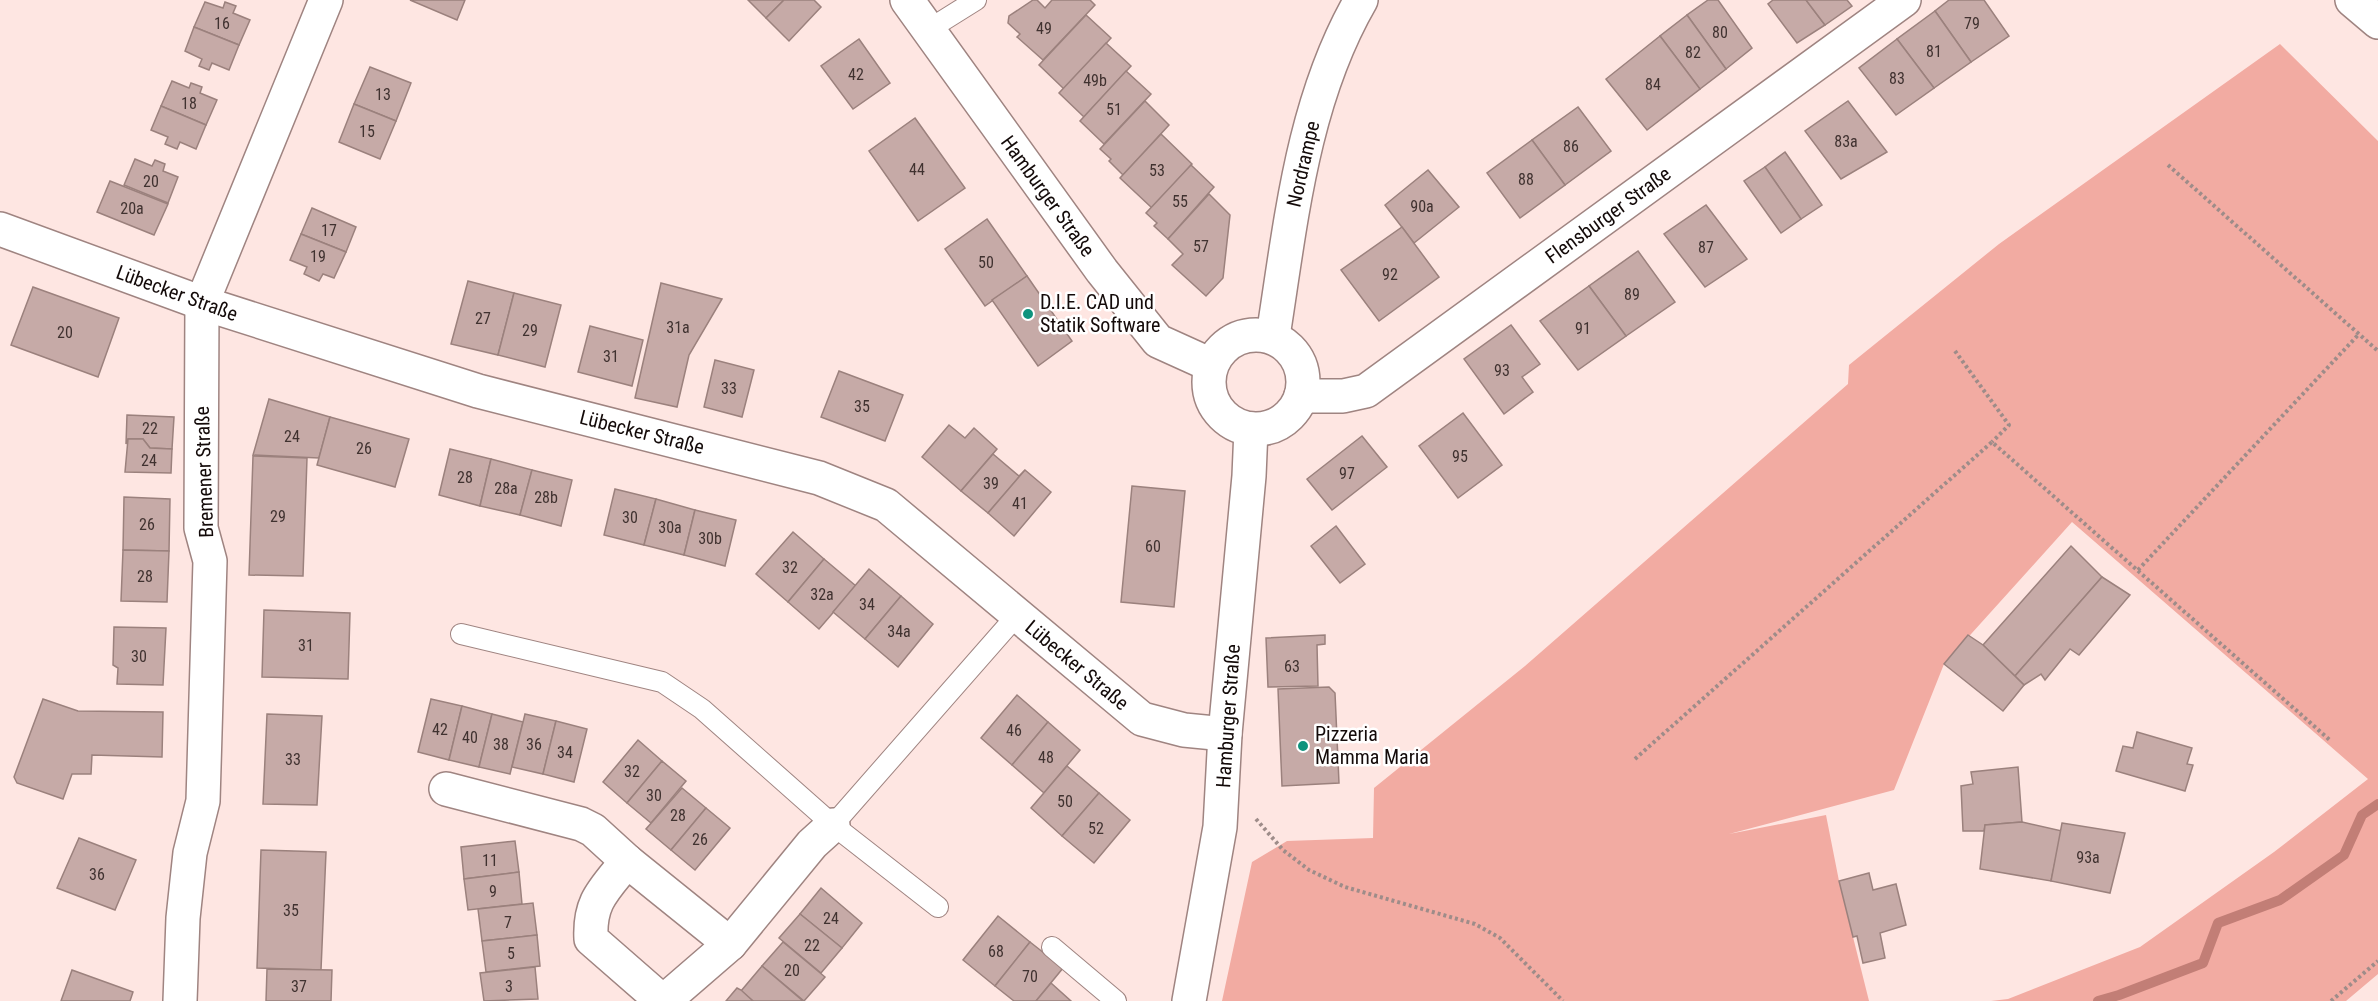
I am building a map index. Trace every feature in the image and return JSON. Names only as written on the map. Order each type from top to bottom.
[{"type":"main road","name":"Bremener Straße","points":[[180,1001],[183,918],[190,853],[203,801],[210,561],[201,528],[202,303],[326,0]]},
{"type":"main road","name":"Hamburger Straße","points":[[907,0],[1102,271],[1158,341],[1211,365]]},
{"type":"main road","name":"Nordrampe","points":[[1274,336],[1297,180],[1308,136],[1332,63],[1361,0]]},
{"type":"main road","name":"Flensburger Straße","points":[[1301,396],[1344,396],[1365,392],[1904,0]]},
{"type":"main road","points":[[2352,0],[2378,22]]},
{"type":"main road","name":"Lübecker Straße","points":[[0,230],[202,303],[478,391],[819,478],[886,505],[1142,719],[1184,730],[1225,734]]},
{"type":"main road","points":[[1251,334],[1274,336],[1288,348],[1298,362],[1302,378],[1301,396],[1293,413],[1284,421],[1269,427],[1251,429],[1232,421],[1215,406],[1208,387],[1211,365],[1222,347],[1231,341],[1251,334]]},
{"type":"main road","name":"Hamburger Straße","points":[[1189,1001],[1216,856],[1224,782],[1225,734],[1249,476],[1251,429]]},
{"type":"main road","points":[[446,789],[580,824],[593,830],[627,861],[730,944]]},
{"type":"main road","points":[[627,861],[596,901],[590,920],[591,939],[663,1001],[730,944],[812,844],[833,825]]},
{"type":"lane","points":[[928,30],[976,0]]},
{"type":"lane","points":[[833,825],[1017,615]]},
{"type":"lane","points":[[461,634],[662,682],[702,709],[833,825],[938,907]]},
{"type":"lane","points":[[1052,947],[1116,1001]]},
{"type":"path","points":[[2168,165],[2378,351]]},
{"type":"path","points":[[2138,570],[2359,334]]},
{"type":"path","points":[[1635,759],[2009,425],[1955,351]]},
{"type":"path","points":[[1992,442],[2331,741]]},
{"type":"path","points":[[1224,782],[1283,850],[1309,870],[1345,887],[1474,924],[1500,938],[1563,1001]]},
{"type":"path","points":[[2331,1001],[2378,961]]},
{"type":"shaded area","points":[[2280,44],[2378,141],[2378,974],[2346,1001],[1991,1001],[2008,999],[2140,947],[2274,852],[2368,779],[2072,522],[1944,664],[1894,790],[1729,834],[1826,815],[1839,881],[1869,1001],[1222,1001],[1252,862],[1287,841],[1373,838],[1374,788],[1525,666],[1848,384],[1849,365],[1999,244]]},
{"type":"building","points":[[410,0],[465,0],[457,20]]},
{"type":"building","points":[[748,0],[784,0],[766,18]]},
{"type":"building","points":[[784,0],[814,0],[821,7],[789,41],[766,18]]},
{"type":"building","points":[[1033,0],[1037,0],[1045,8],[1052,0],[1090,0],[1095,5],[1043,60],[1017,37],[1020,34],[1008,23],[1009,16]]},
{"type":"building","points":[[1708,0],[1718,0],[1752,48],[1726,69],[1687,15]]},
{"type":"building","points":[[1773,0],[1806,0],[1825,25],[1797,43],[1768,4]]},
{"type":"building","points":[[1806,0],[1847,0],[1852,6],[1825,25]]},
{"type":"building","points":[[1949,0],[1984,0],[2009,36],[1971,62],[1935,11]]},
{"type":"building","points":[[205,2],[223,8],[225,2],[236,6],[233,13],[250,20],[239,45],[194,27]]},
{"type":"building","points":[[1935,11],[1971,62],[1934,88],[1897,39]]},
{"type":"building","points":[[1086,15],[1111,38],[1064,89],[1039,65]]},
{"type":"building","points":[[1687,15],[1726,69],[1700,89],[1660,36]]},
{"type":"building","points":[[194,27],[239,45],[229,70],[212,63],[209,70],[199,66],[202,59],[185,51]]},
{"type":"building","points":[[1660,36],[1700,89],[1647,130],[1606,79]]},
{"type":"building","points":[[859,39],[890,83],[853,109],[821,66]]},
{"type":"building","points":[[1897,39],[1934,88],[1896,115],[1859,68]]},
{"type":"building","points":[[1106,43],[1131,66],[1084,117],[1059,93]]},
{"type":"building","points":[[370,67],[411,83],[396,121],[354,104]]},
{"type":"building","points":[[1126,71],[1151,94],[1104,144],[1080,121]]},
{"type":"building","points":[[172,81],[189,88],[191,83],[202,87],[200,93],[217,100],[206,125],[161,106]]},
{"type":"building","points":[[1145,101],[1169,125],[1123,175],[1100,149]]},
{"type":"building","points":[[1848,101],[1887,152],[1841,179],[1805,131]]},
{"type":"building","points":[[354,104],[396,121],[380,159],[339,142]]},
{"type":"building","points":[[161,106],[206,125],[196,149],[180,142],[177,149],[165,144],[168,137],[151,130]]},
{"type":"building","points":[[1578,107],[1611,151],[1565,185],[1532,140]]},
{"type":"building","points":[[915,118],[965,188],[918,221],[869,151]]},
{"type":"building","points":[[1161,134],[1192,164],[1152,208],[1120,178]]},
{"type":"building","points":[[1532,140],[1565,185],[1520,218],[1487,173]]},
{"type":"building","points":[[1785,152],[1822,205],[1801,219],[1765,167]]},
{"type":"building","points":[[135,159],[152,166],[155,160],[165,164],[163,171],[178,177],[168,203],[124,185]]},
{"type":"building","points":[[1191,165],[1214,187],[1168,239],[1154,226],[1157,223],[1146,213]]},
{"type":"building","points":[[1765,167],[1801,219],[1781,233],[1744,181]]},
{"type":"building","points":[[1428,170],[1459,207],[1414,243],[1385,205]]},
{"type":"building","points":[[110,181],[168,204],[154,235],[97,212]]},
{"type":"building","points":[[1209,194],[1230,215],[1223,278],[1206,296],[1172,265],[1183,254],[1168,239]]},
{"type":"building","points":[[1706,205],[1747,259],[1705,287],[1664,234]]},
{"type":"building","points":[[312,208],[356,227],[346,252],[301,234]]},
{"type":"building","points":[[987,219],[1027,276],[985,306],[945,249]]},
{"type":"building","points":[[1402,227],[1439,277],[1379,321],[1341,270]]},
{"type":"building","points":[[301,234],[346,252],[334,278],[323,274],[319,281],[304,274],[307,267],[290,260]]},
{"type":"building","points":[[1638,251],[1675,302],[1626,336],[1589,286]]},
{"type":"building","name":"D.I.E. CAD und Statik Software","points":[[1027,276],[1072,341],[1038,366],[992,300]]},
{"type":"building","points":[[468,281],[514,293],[498,355],[451,344]]},
{"type":"building","points":[[661,283],[722,299],[689,355],[677,407],[635,398]]},
{"type":"building","points":[[1589,286],[1626,336],[1578,370],[1540,321]]},
{"type":"building","points":[[33,287],[119,318],[98,377],[11,345]]},
{"type":"building","points":[[514,293],[561,305],[545,367],[498,355]]},
{"type":"building","points":[[1511,325],[1540,364],[1522,377],[1533,392],[1504,414],[1464,359]]},
{"type":"building","points":[[590,326],[643,340],[632,386],[578,372]]},
{"type":"building","points":[[715,360],[754,370],[742,417],[704,407]]},
{"type":"building","points":[[839,371],[903,395],[885,441],[821,417]]},
{"type":"building","points":[[269,399],[330,417],[319,458],[253,455]]},
{"type":"building","points":[[1463,413],[1502,465],[1458,498],[1419,446]]},
{"type":"building","points":[[127,415],[174,417],[172,449],[150,448],[143,439],[128,439],[126,444]]},
{"type":"building","points":[[330,417],[409,439],[395,487],[317,465]]},
{"type":"building","points":[[949,425],[965,438],[974,428],[997,449],[961,491],[922,457]]},
{"type":"building","points":[[1362,436],[1387,467],[1332,510],[1307,479]]},
{"type":"building","points":[[128,439],[143,439],[150,448],[172,449],[171,473],[125,472]]},
{"type":"building","points":[[450,449],[491,459],[480,506],[439,495]]},
{"type":"building","points":[[993,454],[1019,476],[1025,470],[988,513],[961,491]]},
{"type":"building","points":[[253,456],[307,458],[303,576],[249,575]]},
{"type":"building","points":[[491,459],[532,470],[520,515],[480,506]]},
{"type":"building","points":[[532,470],[572,480],[561,526],[520,515]]},
{"type":"building","points":[[1025,470],[1051,492],[1014,536],[988,513]]},
{"type":"building","points":[[1132,486],[1185,491],[1174,607],[1121,602]]},
{"type":"building","points":[[615,489],[656,499],[644,545],[604,535]]},
{"type":"building","points":[[124,497],[170,499],[169,551],[123,550]]},
{"type":"building","points":[[656,499],[695,510],[684,555],[644,545]]},
{"type":"building","points":[[695,510],[736,520],[725,566],[684,555]]},
{"type":"building","points":[[1336,526],[1365,564],[1340,583],[1311,546]]},
{"type":"building","points":[[793,532],[824,559],[788,602],[756,574]]},
{"type":"building","points":[[2071,546],[2102,577],[2015,676],[1983,645]]},
{"type":"building","points":[[123,550],[169,551],[167,602],[121,601]]},
{"type":"building","points":[[824,559],[856,586],[819,629],[788,602]]},
{"type":"building","points":[[869,569],[901,596],[865,639],[833,612]]},
{"type":"building","points":[[2102,577],[2130,595],[2079,655],[2070,649],[2045,680],[2041,674],[2024,685],[2015,676]]},
{"type":"building","points":[[901,596],[933,624],[898,667],[865,639]]},
{"type":"building","points":[[264,610],[350,613],[348,679],[262,677]]},
{"type":"building","points":[[114,627],[166,628],[163,685],[117,684],[118,668],[113,665]]},
{"type":"building","points":[[1325,635],[1325,644],[1317,645],[1318,686],[1268,687],[1266,638]]},
{"type":"building","points":[[1968,635],[1983,645],[2024,685],[2003,711],[1944,664]]},
{"type":"building","points":[[1329,687],[1335,693],[1339,783],[1282,786],[1278,689]]},
{"type":"building","points":[[1017,695],[1048,722],[1012,765],[981,738]]},
{"type":"building","points":[[43,699],[78,711],[163,712],[162,757],[92,755],[91,774],[72,774],[63,799],[17,783],[14,777]]},
{"type":"building","points":[[431,699],[462,706],[449,760],[418,752]]},
{"type":"building","points":[[462,706],[492,714],[479,767],[449,760]]},
{"type":"building","points":[[267,714],[322,716],[317,805],[263,804]]},
{"type":"building","points":[[492,714],[523,722],[510,774],[479,767]]},
{"type":"building","points":[[525,714],[556,721],[543,774],[512,767]]},
{"type":"building","points":[[556,721],[587,729],[574,782],[543,774]]},
{"type":"building","points":[[1048,722],[1080,750],[1044,793],[1012,765]]},
{"type":"building","points":[[2137,732],[2192,748],[2187,764],[2193,765],[2185,791],[2116,771],[2123,746],[2133,748]]},
{"type":"building","points":[[638,740],[662,761],[627,803],[603,782]]},
{"type":"building","points":[[662,761],[686,781],[651,823],[627,803]]},
{"type":"building","points":[[1067,766],[1099,793],[1062,836],[1031,808]]},
{"type":"building","points":[[2018,767],[2022,822],[1985,825],[1984,831],[1963,831],[1961,786],[1973,784],[1971,772]]},
{"type":"building","points":[[682,788],[706,808],[671,850],[646,829]]},
{"type":"building","points":[[1099,793],[1130,820],[1094,863],[1062,836]]},
{"type":"building","points":[[706,808],[730,828],[695,870],[671,850]]},
{"type":"building","points":[[2022,822],[2062,831],[2051,881],[1980,869],[1985,825]]},
{"type":"building","points":[[2062,823],[2125,833],[2110,893],[2051,881]]},
{"type":"building","points":[[79,838],[136,860],[115,910],[57,888]]},
{"type":"building","points":[[515,841],[519,872],[464,879],[461,847]]},
{"type":"building","points":[[261,850],[326,852],[321,970],[257,968]]},
{"type":"building","points":[[519,872],[522,904],[468,910],[464,879]]},
{"type":"building","points":[[1869,873],[1873,890],[1896,884],[1906,925],[1880,933],[1885,958],[1863,963],[1857,936],[1853,937],[1839,881]]},
{"type":"building","points":[[821,888],[862,923],[842,948],[800,914]]},
{"type":"building","points":[[533,903],[537,935],[482,941],[478,909]]},
{"type":"building","points":[[800,914],[842,948],[821,973],[779,938]]},
{"type":"building","points":[[998,916],[1030,942],[995,986],[963,960]]},
{"type":"building","points":[[537,935],[540,966],[486,972],[482,941]]},
{"type":"building","points":[[783,942],[825,977],[804,1001],[762,966]]},
{"type":"building","points":[[1030,942],[1063,968],[1036,1001],[1014,1001],[995,986]]},
{"type":"building","points":[[762,966],[803,1001],[753,1001],[741,991]]},
{"type":"building","points":[[535,967],[538,999],[484,1001],[480,973]]},
{"type":"building","points":[[267,969],[332,970],[331,1001],[266,1001]]},
{"type":"building","points":[[72,970],[133,992],[130,1001],[61,1001]]},
{"type":"building","points":[[1051,983],[1071,1001],[1036,1001]]},
{"type":"building","points":[[737,988],[741,990],[753,1001],[726,1001]]},
{"type":"waterway","points":[[2098,1001],[2203,963],[2218,923],[2280,900],[2344,855],[2362,815],[2378,804]]},
{"type":"place","name":"D.I.E. CAD und Statik Software","points":[[1028,314]]},
{"type":"place","name":"Pizzeria Mamma Maria","points":[[1303,746]]}]
